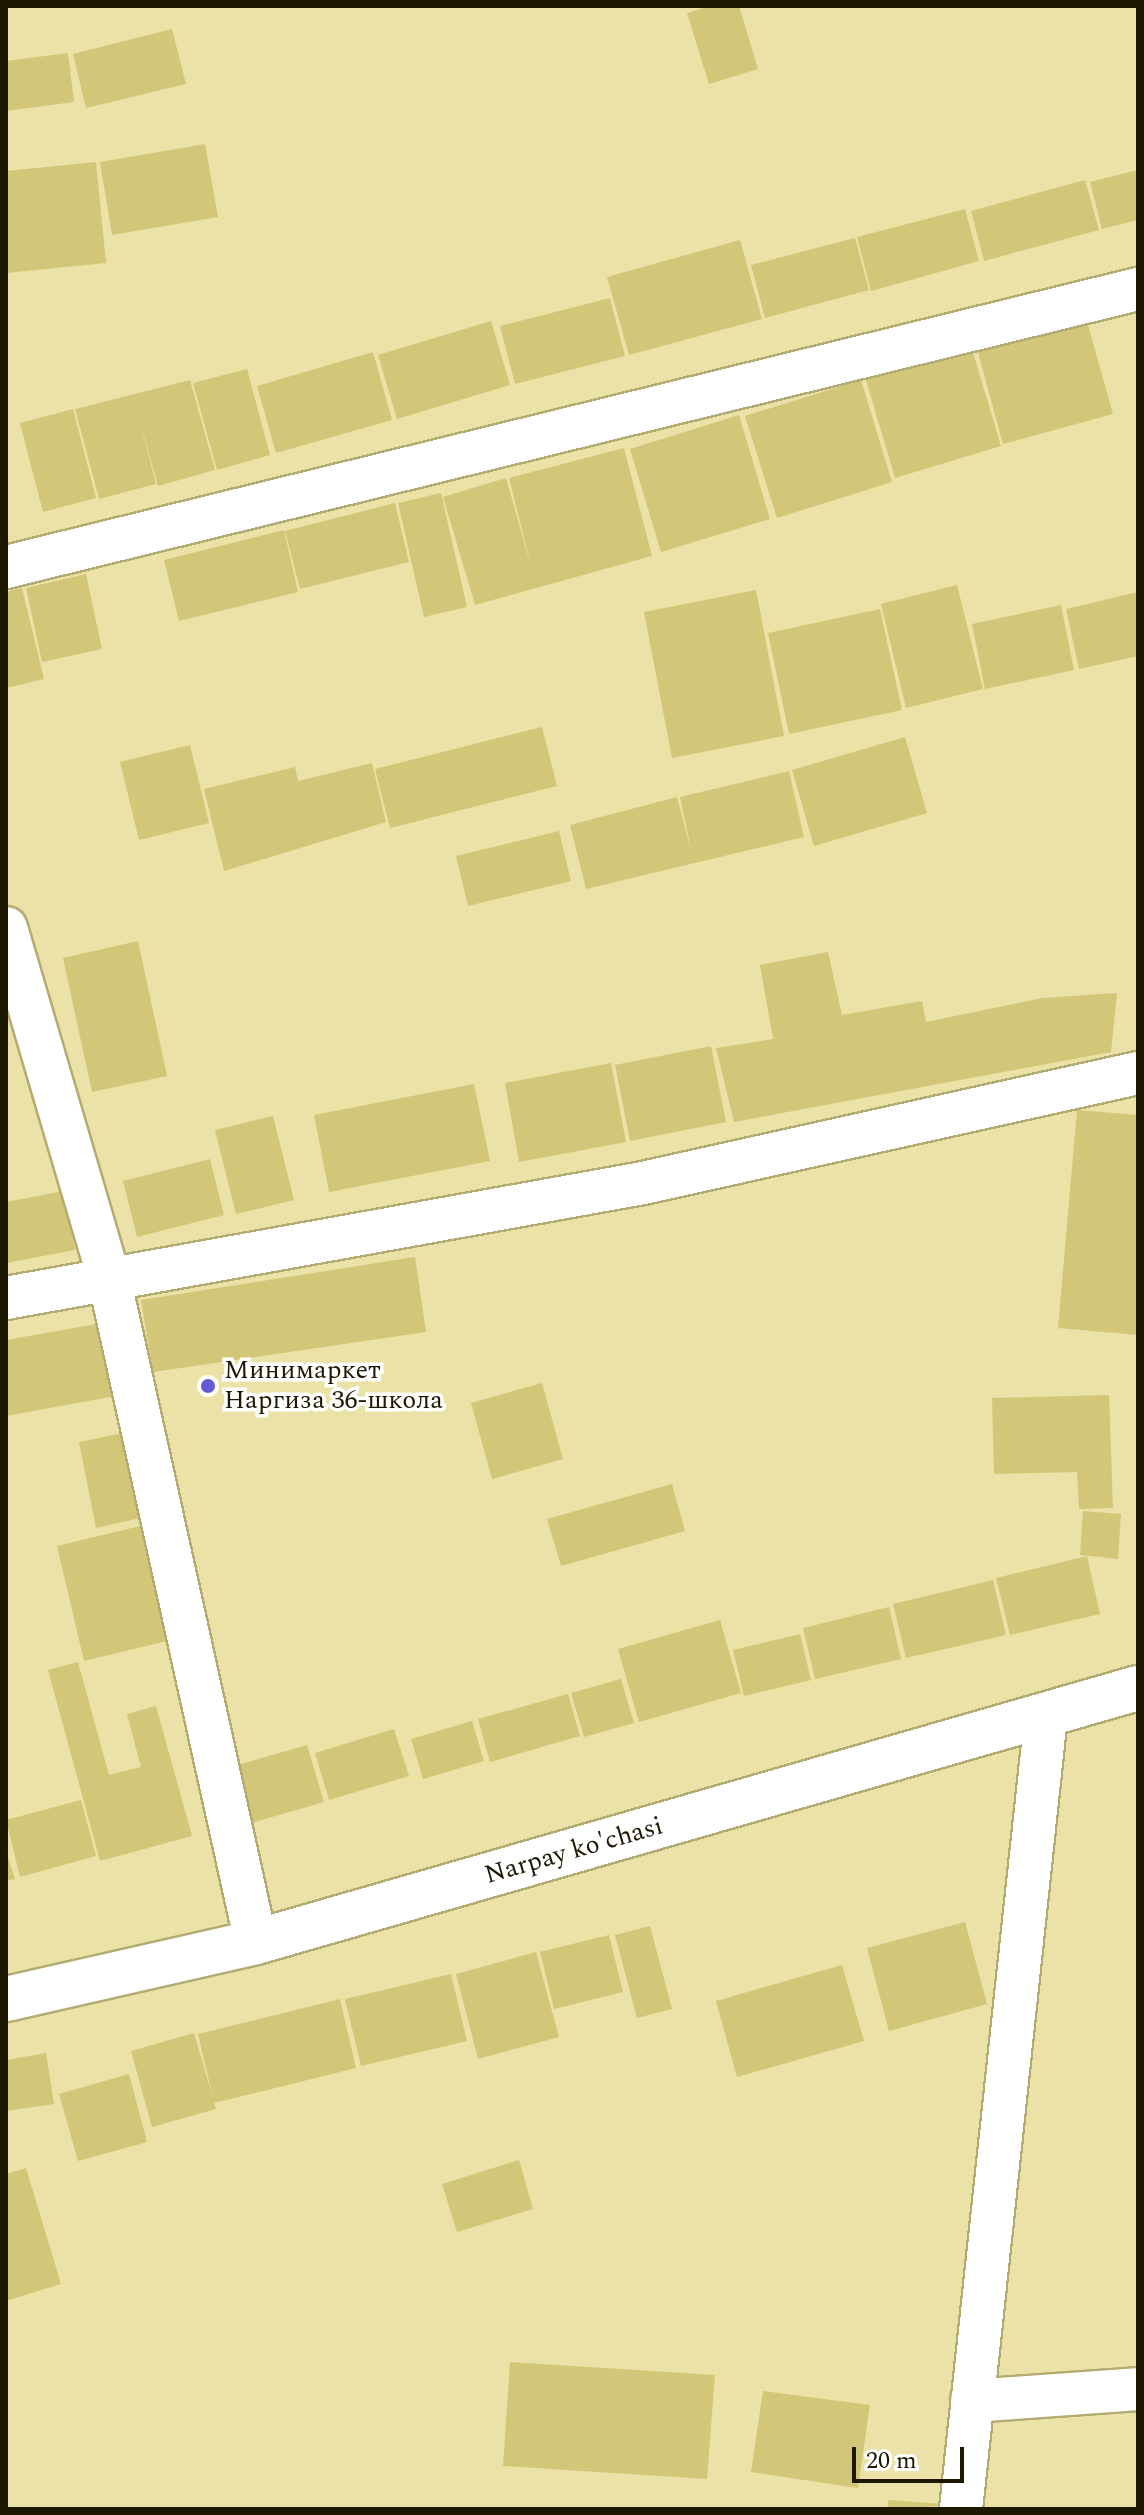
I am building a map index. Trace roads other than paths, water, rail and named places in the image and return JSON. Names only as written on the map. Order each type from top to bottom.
[{"type":"main road","name":"Narpay ko'chasi","points":[[6,1999],[256,1942],[1138,1688]]},
{"type":"street","points":[[6,567],[1138,289]]},
{"type":"street","points":[[6,928],[109,1278],[256,1942]]},
{"type":"street","points":[[6,1298],[643,1183],[1138,1073]]},
{"type":"street","points":[[961,2509],[1046,1716]]},
{"type":"street","points":[[972,2401],[1138,2389]]},
{"type":"place","name":"Минимаркет Наргиза 36-школа","points":[[208,1386]]}]
